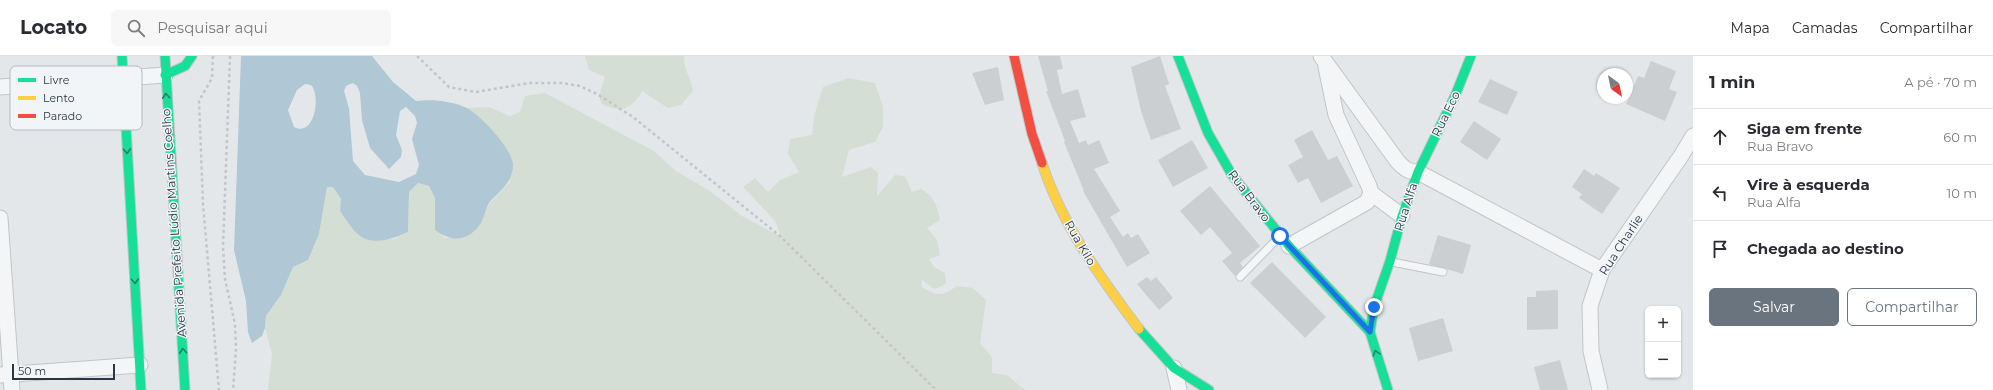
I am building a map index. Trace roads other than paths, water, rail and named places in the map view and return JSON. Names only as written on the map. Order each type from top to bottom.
[{"type":"street","points":[[122,56],[122,66]]},
{"type":"street","name":"Avenida Prefeito Lúdio Martins Coelho","points":[[165,56],[185,390]]},
{"type":"street","points":[[142,77],[165,75],[184,68],[192,60],[192,56]]},
{"type":"street","name":"Rua Kilo","points":[[1014,56],[1032,134],[1049,185],[1071,229],[1097,273],[1121,306],[1174,368],[1209,390]]},
{"type":"street","name":"Rua Bravo","points":[[1178,56],[1208,133],[1232,176],[1284,241],[1370,332]]},
{"type":"street","name":"Rua Eco","points":[[1418,172],[1455,96],[1471,56]]},
{"type":"street","points":[[1323,59],[1336,115],[1371,193],[1402,216]]},
{"type":"street","name":"Rua Alfa","points":[[1323,59],[1398,162],[1411,172],[1418,172],[1402,216],[1390,261],[1374,307],[1370,332],[1388,390]]},
{"type":"street","points":[[0,87],[10,86]]},
{"type":"street","points":[[126,130],[141,390]]},
{"type":"street","name":"Rua Charlie","points":[[1600,390],[1591,351],[1590,306],[1602,270],[1681,156],[1693,136]]},
{"type":"street","points":[[1418,172],[1602,270]]},
{"type":"street","points":[[1284,241],[1367,202],[1371,193]]},
{"type":"street","points":[[0,218],[6,374],[12,390]]},
{"type":"street","points":[[6,374],[140,365]]},
{"type":"street","points":[[1174,368],[1179,390]]},
{"type":"lane","points":[[1240,277],[1284,241]]},
{"type":"lane","points":[[1390,261],[1443,272]]},
{"type":"water","points":[[241,56],[372,56],[393,82],[416,101],[435,100],[449,102],[467,108],[473,112],[488,125],[502,142],[512,159],[513,166],[510,178],[489,203],[481,224],[469,235],[458,238],[447,237],[435,230],[435,198],[429,186],[418,183],[409,192],[408,232],[391,239],[378,241],[366,239],[354,231],[340,211],[341,199],[333,187],[327,187],[319,234],[308,260],[293,267],[281,295],[266,316],[265,328],[262,336],[252,343],[248,332],[246,301],[234,250]],"holes":[[[353,83],[357,86],[360,93],[362,120],[370,148],[389,169],[401,157],[402,150],[396,135],[400,111],[406,107],[415,116],[417,123],[412,139],[419,165],[416,174],[399,182],[365,175],[353,161],[349,108],[344,91],[346,86]],[[305,84],[311,85],[314,90],[316,106],[311,121],[307,126],[301,129],[294,127],[288,110],[297,90]]]}]
